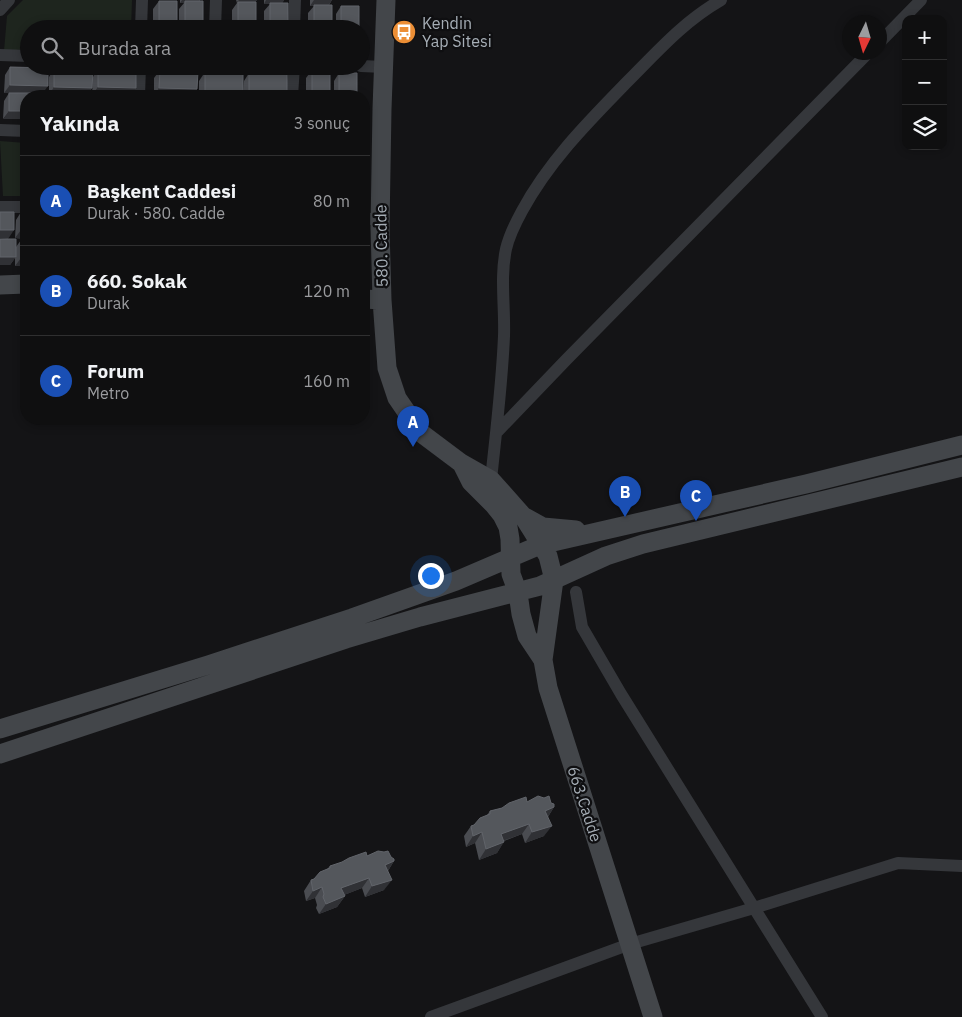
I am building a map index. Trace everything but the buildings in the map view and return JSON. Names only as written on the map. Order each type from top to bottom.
[{"type":"main road","name":"580. Cadde","points":[[386,0],[384,67],[372,219],[373,299],[387,368],[397,398],[421,433],[461,463],[491,480],[523,516]]},
{"type":"main road","points":[[0,285],[20,284]]},
{"type":"main road","points":[[0,729],[343,621],[456,580],[540,545],[806,484],[962,445]]},
{"type":"main road","name":"663.Cadde","points":[[461,463],[471,482],[494,505],[508,527],[511,574],[518,592],[520,614],[527,636],[543,660],[548,688],[654,1017]]},
{"type":"main road","points":[[0,754],[346,639],[420,617],[518,592],[554,580],[606,556],[643,544],[962,467]]},
{"type":"main road","points":[[523,516],[537,525],[549,528],[606,529]]},
{"type":"main road","points":[[523,516],[548,556],[554,580],[543,660]]},
{"type":"street","points":[[0,10],[10,0]]},
{"type":"street","points":[[141,20],[142,0]]},
{"type":"street","points":[[215,20],[216,0]]},
{"type":"street","points":[[294,20],[295,0]]},
{"type":"street","points":[[491,480],[504,340],[504,268],[506,247],[517,221],[546,172],[578,132],[679,30],[700,12],[721,0]]},
{"type":"street","points":[[887,35],[921,0]]},
{"type":"street","points":[[0,54],[20,55]]},
{"type":"street","points":[[496,433],[861,60]]},
{"type":"street","points":[[370,66],[384,67]]},
{"type":"street","points":[[139,90],[140,75]]},
{"type":"street","points":[[292,90],[293,75]]},
{"type":"street","points":[[0,130],[20,131]]},
{"type":"street","points":[[0,208],[20,207]]},
{"type":"street","points":[[576,592],[582,627],[822,1017]]},
{"type":"street","points":[[431,1017],[630,944],[898,863],[962,866]]},
{"type":"shaded area","points":[[23,0],[132,0],[131,20],[20,20],[20,50],[4,51],[7,16]]},
{"type":"shaded area","points":[[0,141],[20,143],[20,196],[3,196]]},
{"type":"place","name":"Kendin Yap Sitesi","points":[[404,32]]},
{"type":"place","name":"Başkent Caddesi","points":[[413,447]]},
{"type":"place","name":"660. Sokak","points":[[625,517]]},
{"type":"place","name":"Forum","points":[[696,521]]}]
